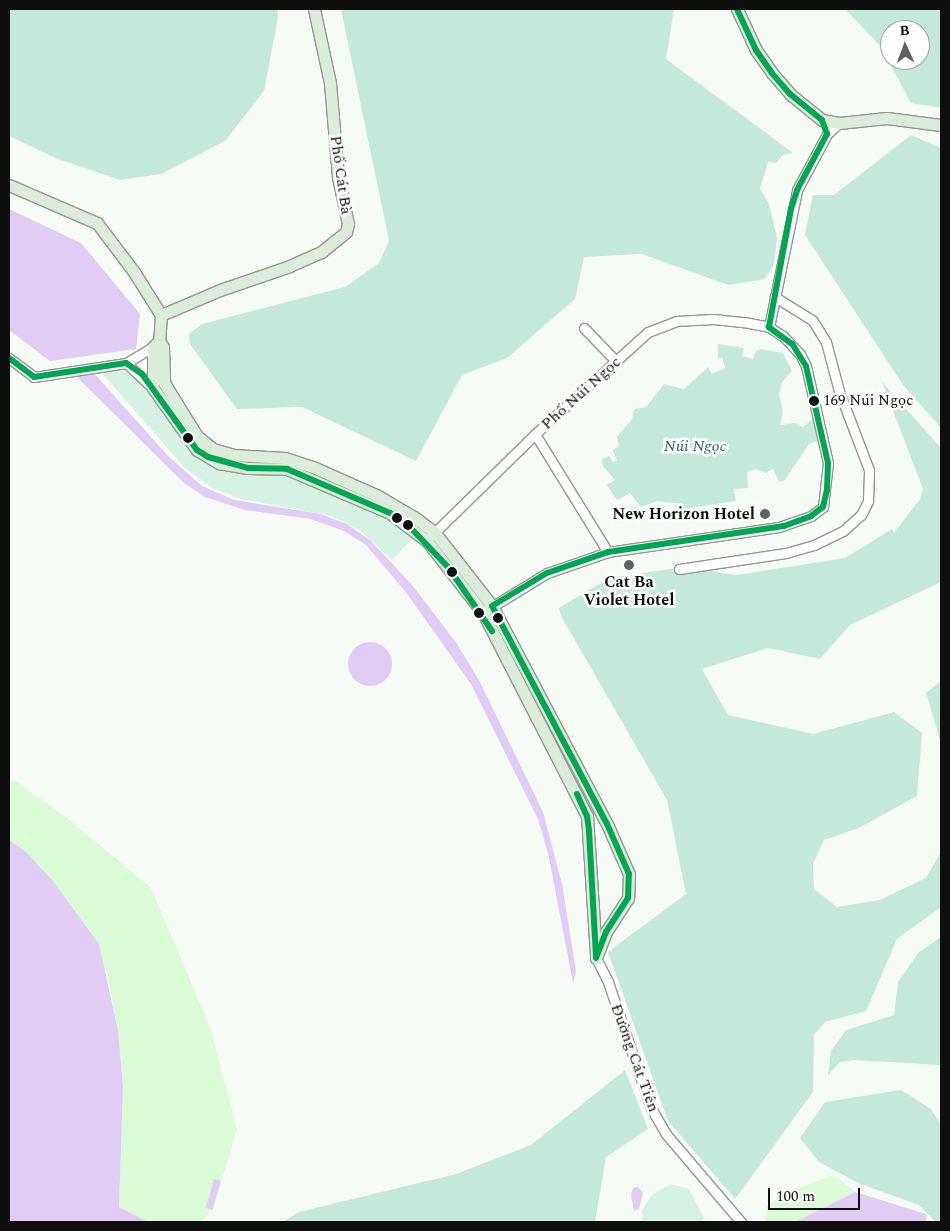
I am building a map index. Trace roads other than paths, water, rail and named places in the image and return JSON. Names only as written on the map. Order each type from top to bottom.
[{"type":"main road","name":"Phố Cát Bà","points":[[161,315],[220,290],[321,252],[346,232],[348,224],[338,177],[330,83],[314,9]]},
{"type":"main road","points":[[737,9],[756,50],[772,73],[790,94],[822,120],[839,123],[887,118],[941,125]]},
{"type":"main road","points":[[9,185],[97,223],[134,272],[161,315],[156,344],[153,388],[197,450],[211,453],[248,468],[286,469],[322,477],[390,513],[431,537],[487,610],[547,724],[607,824],[629,874],[628,898],[606,932],[596,958]]},
{"type":"main road","points":[[156,344],[163,347],[164,383],[197,436],[211,453]]},
{"type":"main road","points":[[153,388],[164,383]]},
{"type":"main road","points":[[547,724],[587,816],[596,958]]},
{"type":"street","points":[[822,120],[828,134]]},
{"type":"street","points":[[769,327],[791,209],[797,190],[828,134],[839,123]]},
{"type":"street","points":[[680,569],[786,553],[814,545],[843,531],[861,515],[868,501],[869,470],[838,391],[826,342],[812,320],[775,297]]},
{"type":"street","name":"Phố Núi Ngọc","points":[[431,537],[535,434],[648,332],[676,321],[713,319],[769,327],[792,344],[806,366],[828,463],[823,507],[811,516],[784,526],[608,552],[547,573],[487,610]]},
{"type":"street","points":[[584,328],[616,361]]},
{"type":"street","points":[[9,358],[34,377],[95,366],[126,363],[156,344]]},
{"type":"street","points":[[126,363],[153,388]]},
{"type":"street","points":[[535,434],[608,552]]},
{"type":"street","name":"Đường Cát Tiên","points":[[596,958],[608,982],[651,1108],[666,1134],[741,1222]]},
{"type":"place","name":"169 Núi Ngọc","points":[[814,401]]},
{"type":"place","name":"New Horizon Hotel","points":[[765,514]]},
{"type":"place","name":"Cat Ba Violet Hotel","points":[[629,565]]},
{"type":"park label","name":"Núi Ngọc","points":[[695,446]]}]
